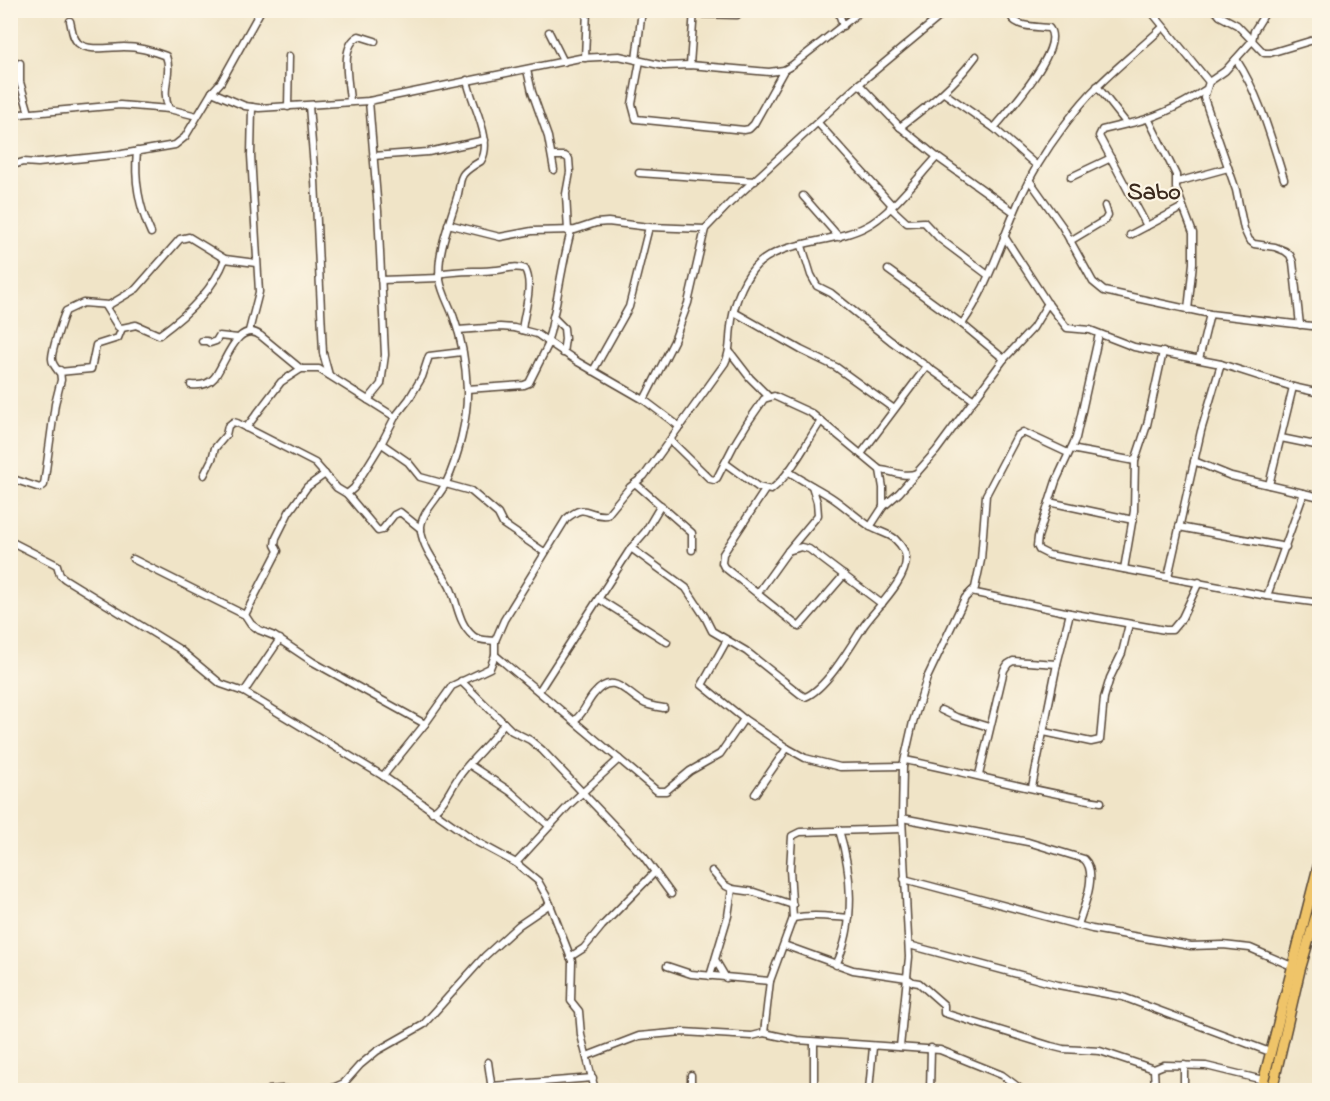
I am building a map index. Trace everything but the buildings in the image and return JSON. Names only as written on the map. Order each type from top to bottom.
[{"type":"main road","points":[[1272,1090],[1320,859]]},
{"type":"main road","points":[[1261,1090],[1270,1052],[1296,968],[1320,902]]},
{"type":"street","points":[[510,10],[529,11]]},
{"type":"street","points":[[585,58],[587,10]]},
{"type":"street","points":[[642,10],[632,104],[636,118],[744,130],[754,124],[784,70],[862,10]]},
{"type":"street","points":[[690,65],[694,12],[736,15],[742,10]]},
{"type":"street","points":[[838,10],[843,26]]},
{"type":"street","points":[[644,400],[662,368],[687,303],[705,229],[859,84],[937,19],[944,10]]},
{"type":"street","points":[[994,128],[1050,54],[1054,38],[1049,28],[1015,22],[1010,18],[1009,10]]},
{"type":"street","points":[[1150,10],[1209,82]]},
{"type":"street","points":[[1215,10],[1220,16],[1237,25],[1261,51],[1267,54],[1320,38]]},
{"type":"street","points":[[1267,10],[1254,31],[1252,41],[1225,71],[1209,82],[1204,98],[1249,240],[1254,244],[1275,247],[1290,255],[1293,262],[1300,324]]},
{"type":"street","points":[[10,166],[23,162],[78,160],[137,152],[167,147],[179,142],[185,137],[212,92],[221,82],[259,11]]},
{"type":"street","points":[[70,21],[75,40],[83,47],[103,49],[125,47],[152,51],[166,56],[168,70],[164,98],[169,109]]},
{"type":"street","points":[[962,324],[975,307],[1014,212],[1037,166],[1097,86],[1163,27]]},
{"type":"street","points":[[549,32],[564,62]]},
{"type":"street","points":[[350,101],[347,56],[349,46],[352,39],[359,36],[375,41]]},
{"type":"street","points":[[288,107],[289,56]]},
{"type":"street","points":[[212,92],[259,108],[369,101],[585,58],[620,56],[664,66],[690,65],[769,72],[784,70]]},
{"type":"street","points":[[900,127],[944,93],[976,56]]},
{"type":"street","points":[[1236,59],[1248,78],[1263,114],[1284,179]]},
{"type":"street","points":[[20,63],[20,82],[29,113]]},
{"type":"street","points":[[527,70],[532,92],[548,137],[554,170]]},
{"type":"street","points":[[467,80],[486,149],[481,161],[467,169],[461,178],[456,203],[443,241],[440,276],[458,330],[467,389],[466,409],[454,465],[438,498],[424,517],[421,529],[426,546],[449,586],[464,625],[477,639],[495,641]]},
{"type":"street","points":[[859,84],[900,127],[937,157],[1014,212]]},
{"type":"street","points":[[1097,86],[1126,124]]},
{"type":"street","points":[[1147,226],[1101,139],[1100,132],[1148,118],[1188,101],[1205,90]]},
{"type":"street","points":[[944,93],[994,128],[1037,166]]},
{"type":"street","points":[[368,400],[378,391],[384,376],[385,356],[369,101]]},
{"type":"street","points":[[10,115],[120,105],[169,109],[197,116]]},
{"type":"street","points":[[309,106],[315,180],[323,353],[329,375]]},
{"type":"street","points":[[191,385],[201,386],[213,379],[238,339],[249,331],[256,308],[259,292],[251,155],[252,107]]},
{"type":"street","points":[[1148,118],[1168,158],[1194,239],[1188,309]]},
{"type":"street","points":[[818,123],[907,224],[924,222],[940,239],[988,275]]},
{"type":"street","points":[[373,156],[428,152],[485,140]]},
{"type":"street","points":[[137,152],[139,201],[151,233]]},
{"type":"street","points":[[467,389],[529,383],[548,342],[569,231],[566,194],[570,172],[569,159],[566,156],[552,156]]},
{"type":"street","points":[[383,777],[452,686],[490,669],[495,655],[495,641],[504,620],[566,519],[579,510],[596,515],[606,515],[644,476],[671,441],[707,391],[730,352],[730,328],[734,312],[740,291],[753,269],[765,258],[780,251],[839,237],[865,227],[878,219],[937,157]]},
{"type":"street","points":[[1071,177],[1111,158]]},
{"type":"street","points":[[1177,182],[1228,168]]},
{"type":"street","points":[[639,173],[755,181]]},
{"type":"street","points":[[1030,181],[1048,205],[1093,282],[1104,291],[1210,314],[1320,327]]},
{"type":"street","points":[[803,196],[839,237]]},
{"type":"street","points":[[1070,241],[1105,220],[1108,215],[1105,206]]},
{"type":"street","points":[[1130,236],[1183,207]]},
{"type":"street","points":[[448,224],[500,237],[532,231],[569,231],[608,222],[649,227],[705,229]]},
{"type":"street","points":[[593,371],[629,307],[649,227]]},
{"type":"street","points":[[1004,236],[1067,328],[1090,330],[1134,347],[1221,364],[1293,387],[1320,393]]},
{"type":"street","points":[[122,328],[118,338],[96,345],[91,369],[60,370],[59,372],[53,365],[52,355],[66,311],[83,303],[105,306],[141,286],[180,239],[189,237],[225,259],[256,263]]},
{"type":"street","points":[[802,246],[815,284],[831,293],[891,341],[974,400]]},
{"type":"street","points":[[105,306],[118,327],[136,325],[159,335],[188,312],[212,287],[225,259]]},
{"type":"street","points":[[381,280],[440,276],[458,270],[494,270],[517,267],[525,269],[528,288],[522,330]]},
{"type":"street","points":[[888,270],[962,324],[1004,359]]},
{"type":"street","points":[[870,527],[883,507],[918,473],[1004,359],[1033,328],[1048,303]]},
{"type":"street","points":[[734,312],[836,367],[894,409]]},
{"type":"street","points":[[1199,359],[1210,314]]},
{"type":"street","points":[[553,317],[564,328],[566,339],[563,353]]},
{"type":"street","points":[[458,330],[500,327],[537,334],[563,353],[644,400],[680,427]]},
{"type":"street","points":[[249,331],[261,336],[301,369]]},
{"type":"street","points":[[1099,334],[1076,438],[1056,481],[1038,537],[1037,546],[1042,553],[1267,596],[1320,603]]},
{"type":"street","points":[[202,341],[207,340],[210,344],[219,336],[238,339]]},
{"type":"street","points":[[347,494],[354,488],[395,417],[415,390],[429,356],[462,352]]},
{"type":"street","points":[[730,352],[750,378],[768,396],[786,400],[812,413],[880,470],[902,476],[918,473]]},
{"type":"street","points":[[1124,569],[1133,520],[1135,461],[1147,425],[1164,352]]},
{"type":"street","points":[[1168,577],[1208,404],[1221,364]]},
{"type":"street","points":[[861,454],[927,366]]},
{"type":"street","points":[[246,428],[278,385],[301,369],[319,369],[395,417]]},
{"type":"street","points":[[10,478],[40,488],[44,485],[55,404],[61,381],[60,370]]},
{"type":"street","points":[[1269,485],[1293,387]]},
{"type":"street","points":[[671,441],[710,479],[717,478],[748,422],[768,396]]},
{"type":"street","points":[[725,463],[758,487],[771,490],[788,471],[821,421]]},
{"type":"street","points":[[204,475],[213,452],[227,433],[228,426],[233,422],[309,460],[340,491],[347,494],[378,531],[382,530],[394,515],[400,512],[421,529]]},
{"type":"street","points":[[900,1047],[909,945],[902,829],[904,763],[920,696],[965,598],[975,588],[981,560],[986,495],[1017,436],[1023,432],[1070,451],[1135,461]]},
{"type":"street","points":[[1281,438],[1320,446]]},
{"type":"street","points":[[381,444],[408,462],[420,477],[471,491],[498,514],[503,524],[544,552]]},
{"type":"street","points":[[1194,461],[1231,476],[1320,497]]},
{"type":"street","points":[[880,470],[883,507]]},
{"type":"street","points":[[631,548],[686,588],[705,617],[709,629],[746,651],[805,697],[819,687],[830,674],[882,604],[898,581],[906,558],[898,541],[889,534],[870,527],[833,498],[788,471]]},
{"type":"street","points":[[245,615],[278,551],[275,540],[287,515],[307,487],[325,474]]},
{"type":"street","points":[[635,483],[692,533],[692,550]]},
{"type":"street","points":[[758,593],[788,551],[818,515],[812,486]]},
{"type":"street","points":[[765,490],[723,554],[724,567],[799,627],[844,575]]},
{"type":"street","points":[[1267,596],[1304,493]]},
{"type":"street","points":[[1049,502],[1133,520]]},
{"type":"street","points":[[539,691],[631,548],[645,532],[661,506]]},
{"type":"street","points":[[1179,527],[1286,547]]},
{"type":"street","points":[[10,541],[28,551],[44,556],[57,565],[60,575],[65,579],[179,649],[221,684],[244,692],[383,777],[477,842],[516,863],[538,881],[570,957],[571,1001],[579,1011],[581,1035],[595,1090]]},
{"type":"street","points":[[788,551],[801,547],[808,549],[882,604]]},
{"type":"street","points":[[133,559],[245,615],[259,630],[280,639],[312,662],[425,724]]},
{"type":"street","points":[[970,592],[1070,614],[1158,630],[1172,630],[1182,618],[1199,582]]},
{"type":"street","points":[[599,599],[667,642]]},
{"type":"street","points":[[1032,787],[1057,664],[1070,614]]},
{"type":"street","points":[[1044,732],[1091,742],[1100,740],[1104,698],[1110,678],[1122,653],[1130,624]]},
{"type":"street","points":[[244,692],[280,639]]},
{"type":"street","points":[[727,640],[702,684],[744,719],[787,748],[817,762],[840,767],[904,763],[979,775],[1059,795],[1101,802]]},
{"type":"street","points":[[495,655],[657,791],[666,791],[690,771],[720,754],[744,719]]},
{"type":"street","points":[[979,775],[1002,675],[1008,664],[1013,661],[1057,664]]},
{"type":"street","points":[[461,681],[512,731],[530,740],[542,750],[630,840],[671,894]]},
{"type":"street","points":[[574,720],[584,711],[593,694],[608,684],[621,685],[644,704],[664,708]]},
{"type":"street","points":[[942,710],[956,717],[989,727]]},
{"type":"street","points":[[432,812],[445,802],[458,778],[496,736],[504,723]]},
{"type":"street","points":[[756,794],[787,748]]},
{"type":"street","points":[[516,863],[582,793],[620,759]]},
{"type":"street","points":[[470,765],[512,792],[549,826]]},
{"type":"street","points":[[902,818],[1028,842],[1084,859],[1088,862],[1090,871],[1088,895],[1078,925]]},
{"type":"street","points":[[764,1033],[770,981],[793,918],[790,869],[792,836],[800,832],[902,829]]},
{"type":"street","points":[[836,965],[845,946],[849,918],[847,869],[839,830]]},
{"type":"street","points":[[712,871],[724,885],[732,890],[754,892],[793,905]]},
{"type":"street","points":[[570,957],[584,948],[602,926],[655,872]]},
{"type":"street","points":[[904,879],[1078,925],[1191,946],[1223,945],[1251,948],[1296,968]]},
{"type":"street","points":[[710,976],[728,916],[732,890]]},
{"type":"street","points":[[328,1090],[344,1083],[377,1051],[423,1024],[485,956],[519,925],[549,904]]},
{"type":"street","points":[[793,918],[817,914],[825,917],[849,918]]},
{"type":"street","points":[[784,945],[836,965],[870,974],[907,978],[919,983],[944,1005],[944,1013],[1063,1049],[1100,1052],[1154,1069],[1164,1065],[1184,1065],[1219,1069],[1263,1080]]},
{"type":"street","points":[[909,945],[1058,985],[1123,997],[1270,1052]]},
{"type":"street","points":[[716,961],[726,978]]},
{"type":"street","points":[[667,966],[691,974],[770,981]]},
{"type":"street","points":[[588,1056],[639,1036],[683,1032],[752,1036],[764,1033],[814,1042],[873,1047],[931,1048],[983,1066],[1002,1075],[1022,1090]]},
{"type":"street","points":[[813,1090],[814,1042]]},
{"type":"street","points":[[869,1090],[873,1047]]},
{"type":"street","points":[[930,1090],[931,1048]]},
{"type":"street","points":[[488,1062],[492,1088],[593,1078]]},
{"type":"street","points":[[1184,1065],[1184,1090]]},
{"type":"street","points":[[1154,1069],[1155,1090]]},
{"type":"street","points":[[691,1090],[692,1075]]},
{"type":"street","points":[[550,1081],[551,1090]]},
{"type":"street","points":[[269,1090],[296,1090]]},
{"type":"district","name":"Sabo","points":[[1154,193]]}]
